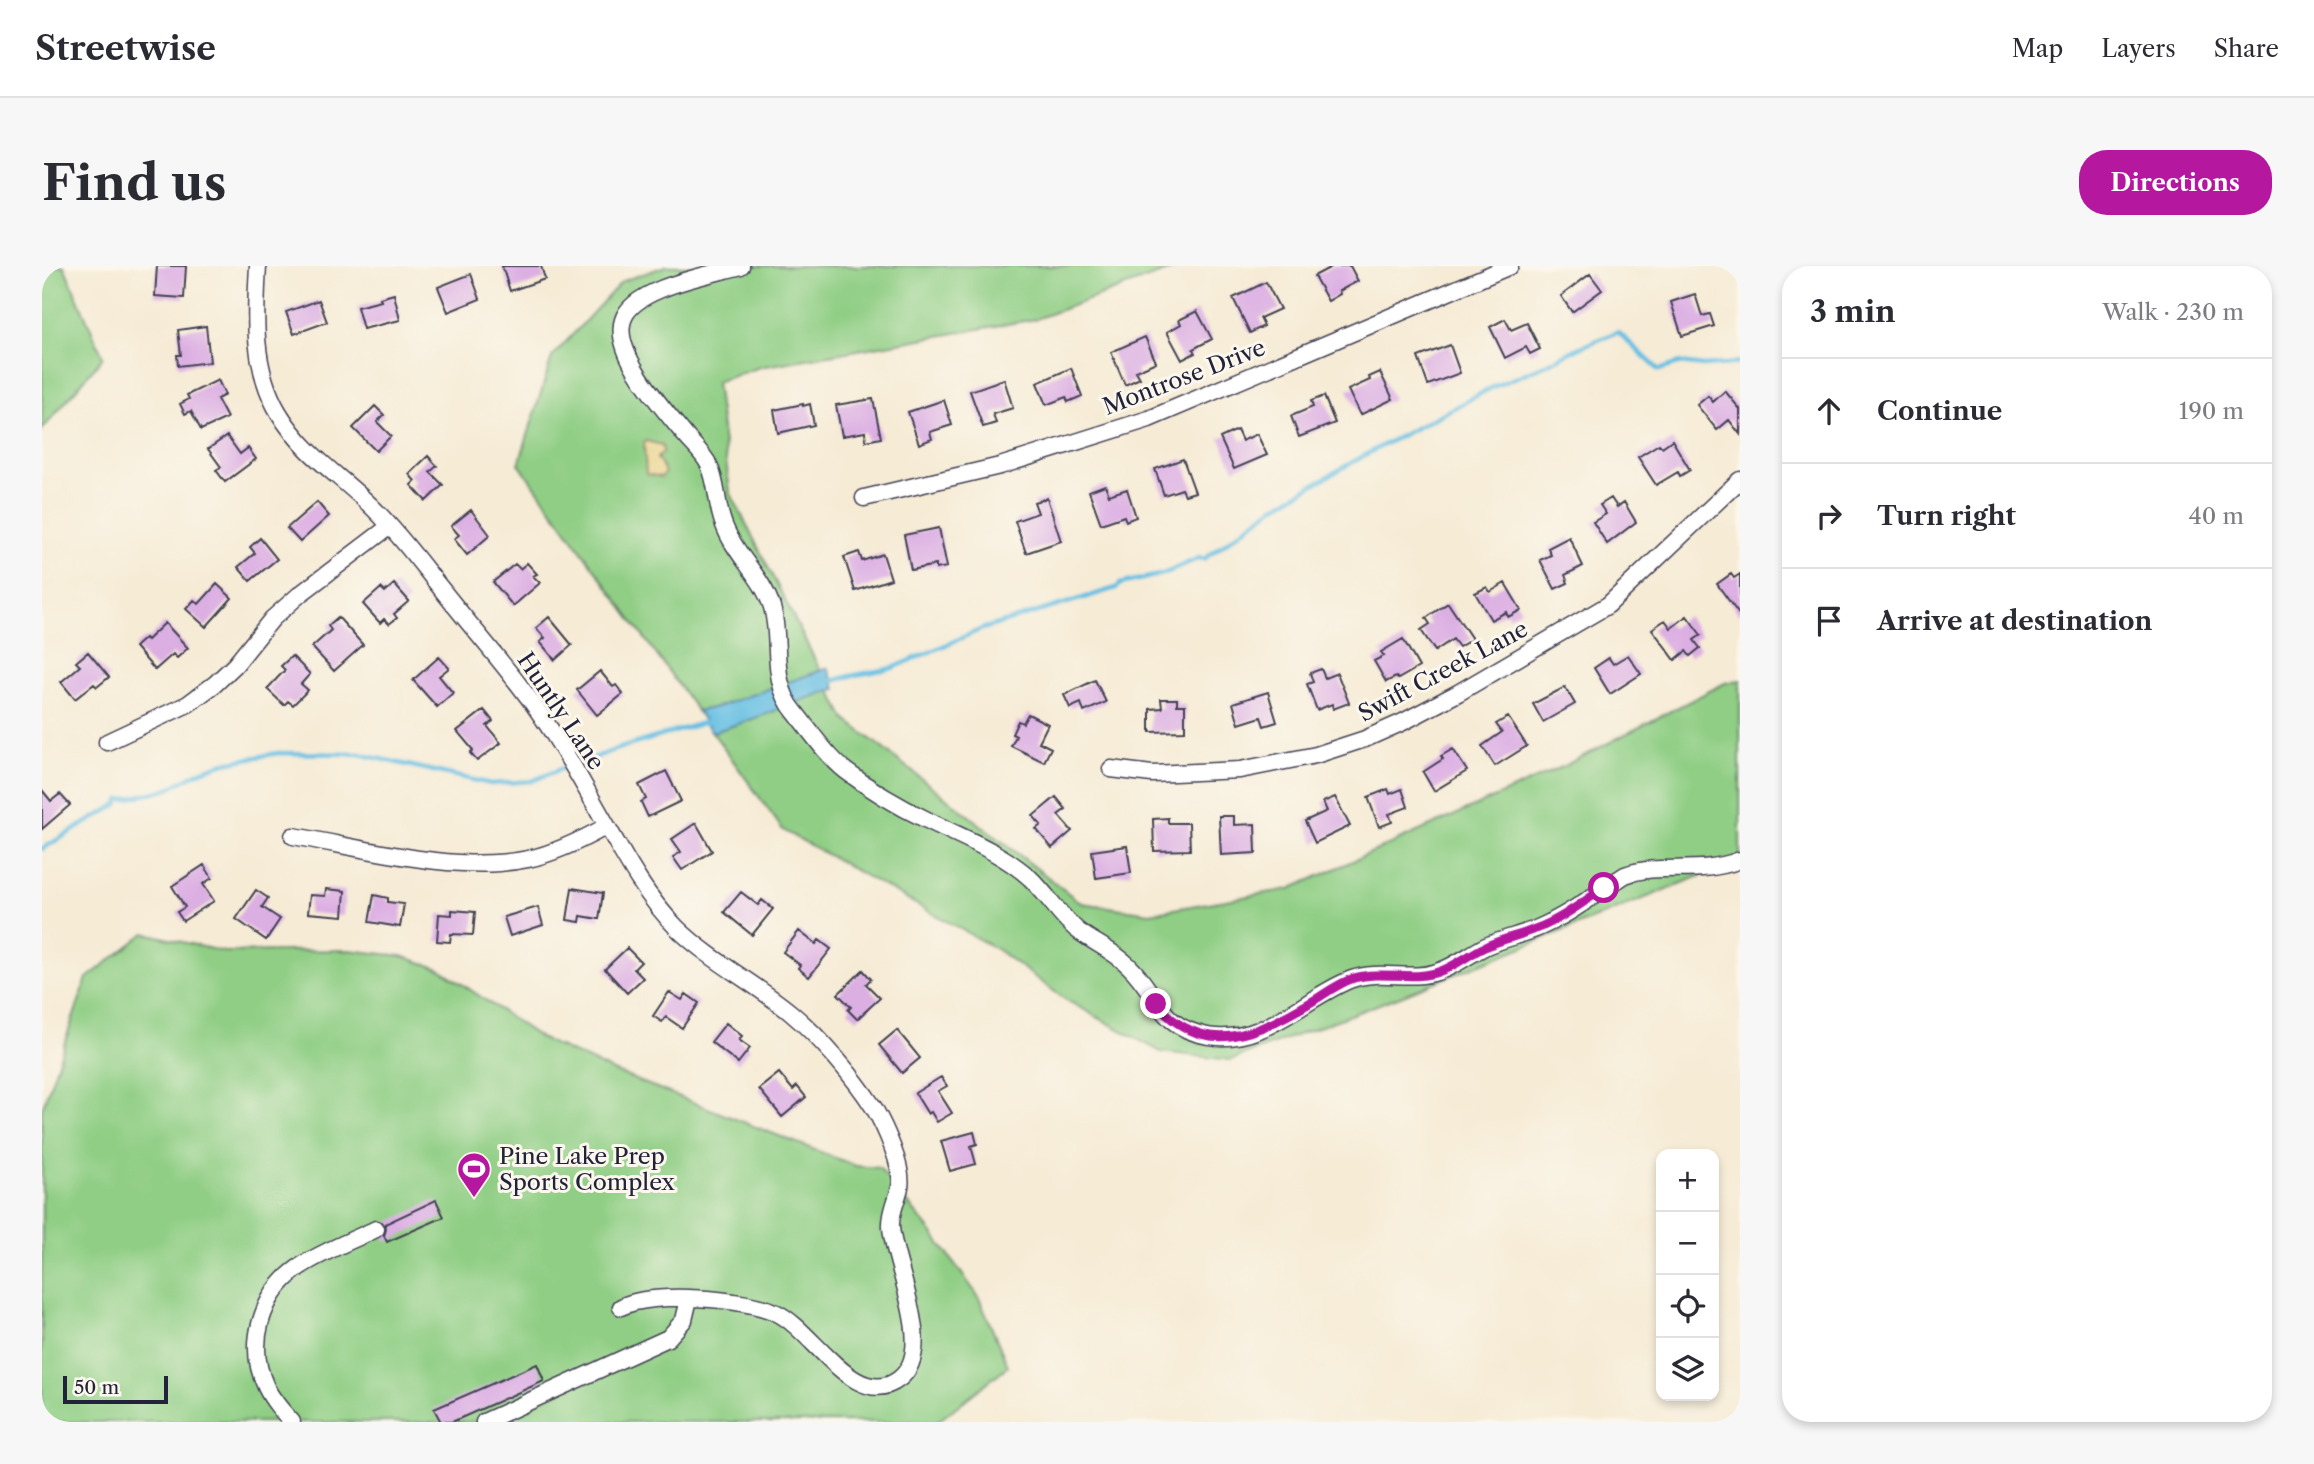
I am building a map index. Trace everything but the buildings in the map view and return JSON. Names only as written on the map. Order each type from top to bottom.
[{"type":"street","name":"Huntly Lane","points":[[258,266],[255,336],[262,374],[277,410],[317,461],[358,493],[390,526],[545,719],[650,897],[677,928],[709,955],[795,1016],[840,1063],[875,1110],[901,1175],[891,1225],[915,1337],[912,1364],[898,1380],[888,1386],[876,1388],[864,1385],[846,1374],[793,1322],[756,1304],[690,1299],[644,1300],[621,1307]]},
{"type":"street","points":[[741,266],[664,288],[642,298],[629,309],[622,320],[621,335],[626,353],[639,374],[685,436],[707,460],[715,481],[724,525],[770,602],[775,621],[779,684],[790,706],[843,769],[924,819],[1007,860],[1032,880],[1063,917],[1080,932],[1121,959],[1137,974],[1170,1020],[1190,1032],[1213,1037],[1235,1036],[1256,1030],[1284,1018],[1348,980],[1368,974],[1421,975],[1438,972],[1485,947],[1536,929],[1558,918],[1625,875],[1637,871],[1700,870],[1740,860]]},
{"type":"street","name":"Montrose Drive","points":[[864,498],[1000,466],[1149,419],[1510,266]]},
{"type":"street","name":"Swift Creek Lane","points":[[1111,769],[1152,774],[1240,770],[1316,755],[1366,739],[1403,722],[1608,605],[1740,480]]},
{"type":"street","points":[[107,742],[188,704],[215,684],[235,665],[272,619],[299,595],[390,526]]},
{"type":"street","points":[[293,836],[439,861],[487,864],[540,855],[576,843],[607,826]]},
{"type":"street","points":[[292,1422],[278,1407],[266,1387],[259,1367],[256,1343],[259,1324],[268,1301],[280,1282],[300,1266],[376,1229]]},
{"type":"street","points":[[484,1422],[668,1338],[684,1320],[690,1299]]},
{"type":"green space","points":[[42,266],[64,266],[103,357],[42,430]]},
{"type":"green space","points":[[666,266],[1181,266],[1036,319],[760,367],[716,382],[730,492],[845,719],[1081,903],[1150,913],[1290,889],[1558,769],[1725,683],[1740,680],[1740,860],[1403,995],[1231,1060],[1161,1052],[1066,1000],[998,950],[783,830],[519,464],[552,357],[622,281]]},
{"type":"green space","name":"Pine Lake Prep Sports Complex","points":[[145,933],[224,952],[348,950],[402,956],[440,969],[542,1039],[613,1071],[856,1166],[879,1168],[931,1231],[978,1296],[1008,1366],[937,1422],[42,1422],[42,1109],[87,978]]},
{"type":"sand","points":[[646,441],[662,445],[663,452],[657,458],[665,472],[662,477],[646,474]]},
{"type":"water","points":[[828,668],[836,689],[759,717],[712,732],[697,711],[717,707]]},
{"type":"waterway","points":[[830,682],[893,668],[982,629],[1116,588],[1120,584],[1163,574],[1199,558],[1204,559],[1274,507],[1374,450],[1495,386],[1618,332],[1659,370],[1681,363],[1703,366],[1740,363]]},
{"type":"waterway","points":[[42,849],[118,804],[120,800],[166,790],[203,770],[225,763],[278,753],[359,754],[491,784],[532,781],[577,762],[581,763],[709,721]]},
{"type":"place","name":"Pine Lake Prep Sports Complex","points":[[474,1199]]},
{"type":"route","points":[[1156,1004],[1170,1020],[1190,1032],[1213,1037],[1235,1036],[1284,1018],[1348,980],[1368,974],[1421,975],[1438,972],[1485,947],[1536,929],[1558,918],[1604,888]]}]
